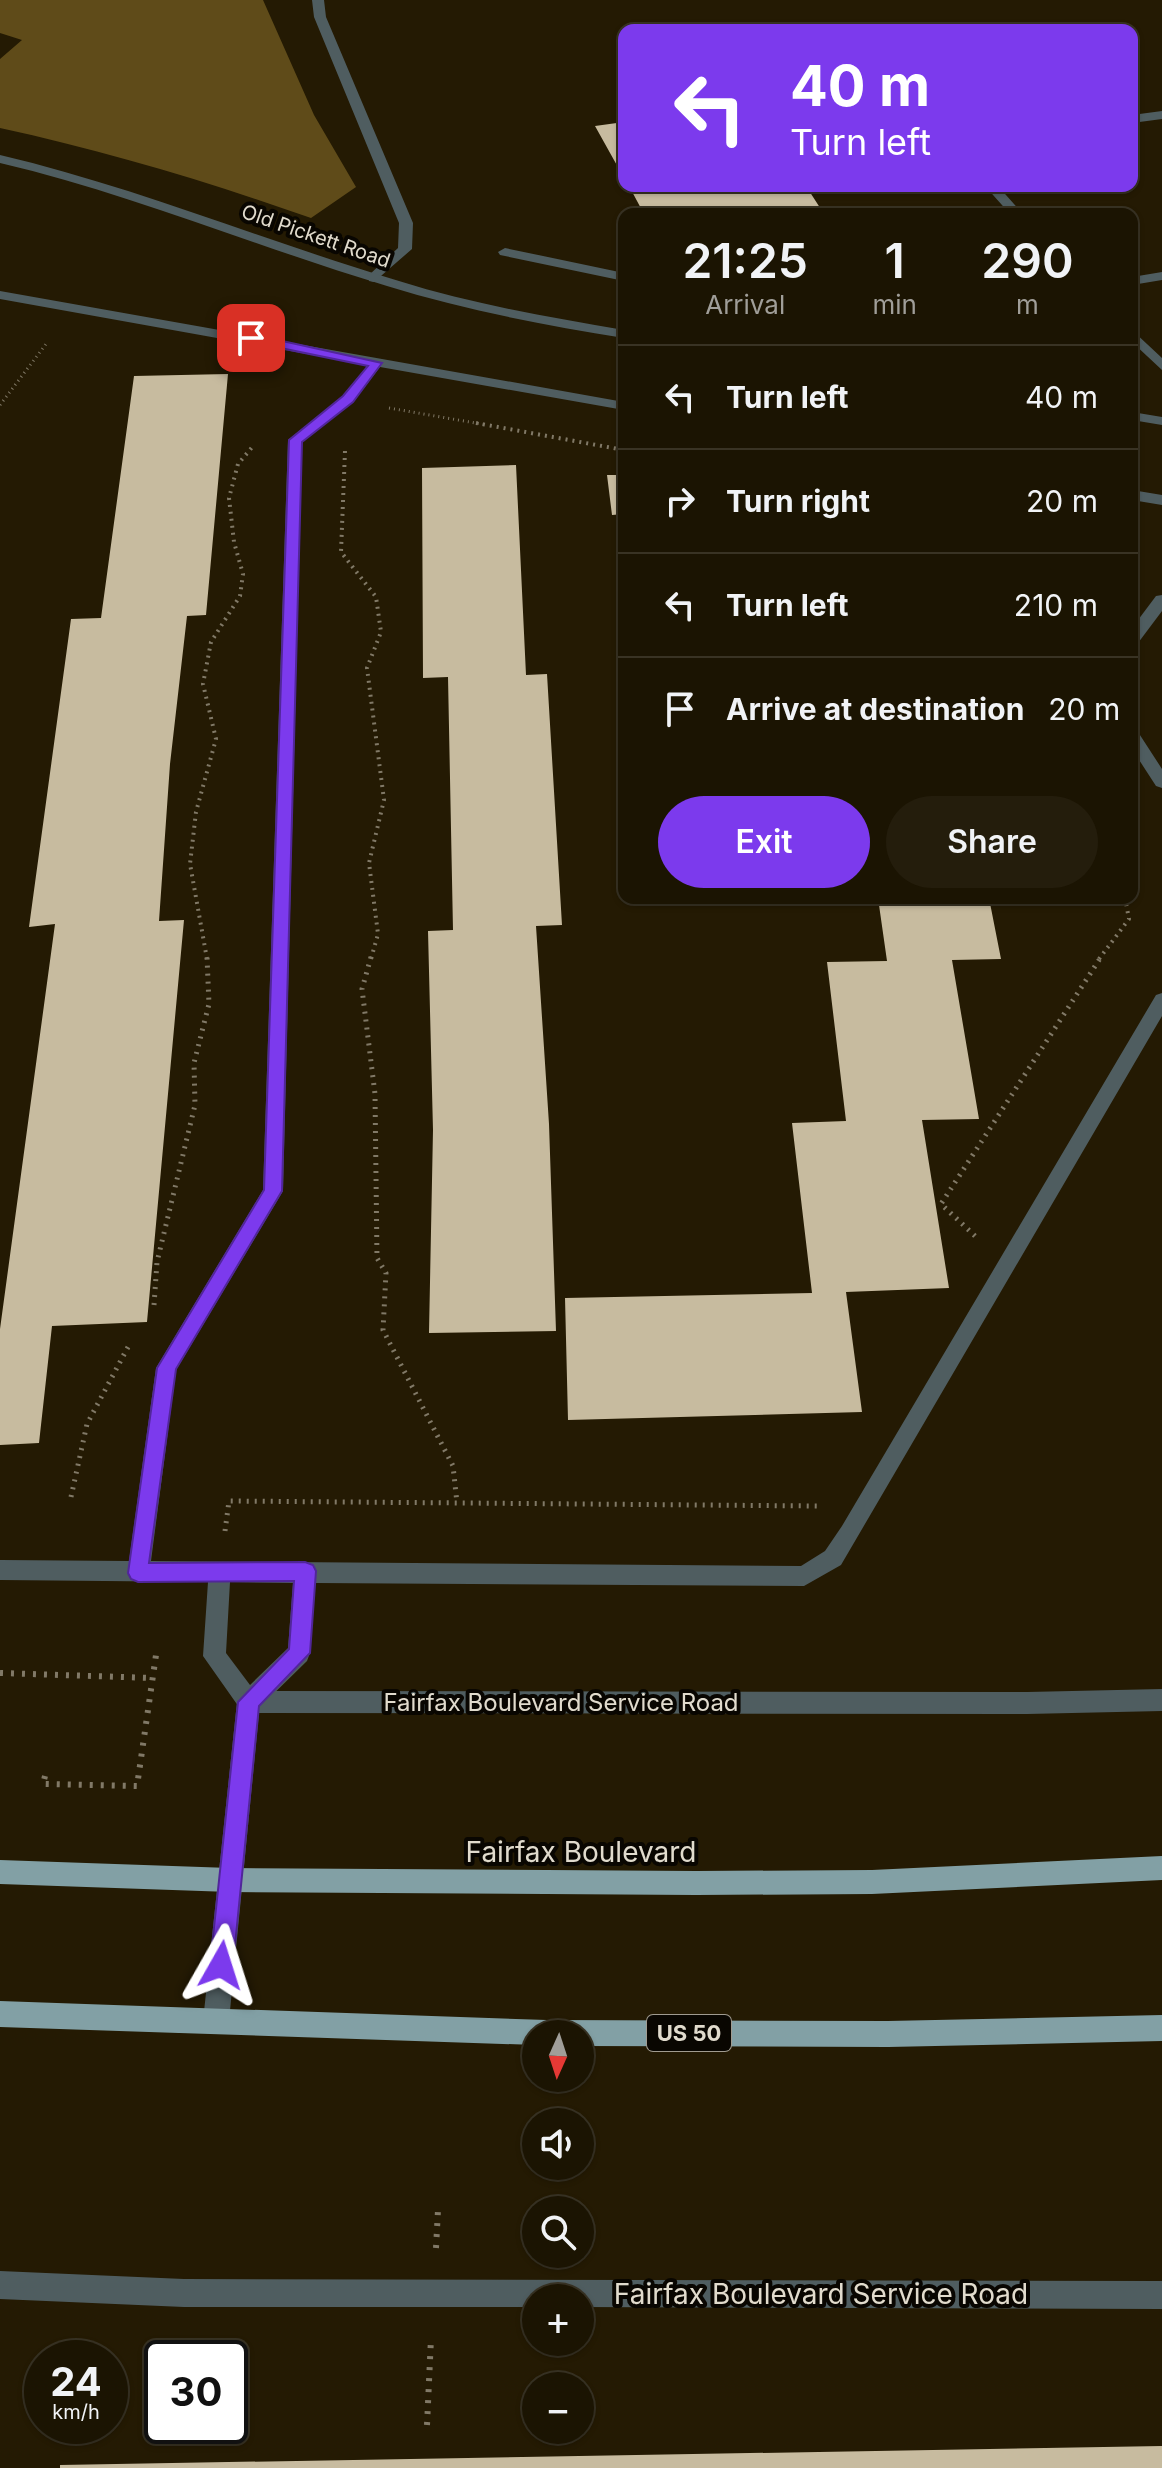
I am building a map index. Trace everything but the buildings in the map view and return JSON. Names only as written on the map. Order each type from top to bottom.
[{"type":"main road","name":"Fairfax Boulevard","points":[[0,1872],[230,1880],[872,1882],[1162,1868]]},
{"type":"main road","name":"US 50","points":[[0,2014],[563,2033],[888,2034],[1162,2028]]},
{"type":"street","points":[[318,0],[320,17],[406,223],[405,249],[374,278]]},
{"type":"street","points":[[1138,118],[1162,115]]},
{"type":"street","name":"Old Pickett Road","points":[[0,159],[147,198],[374,278],[465,303],[618,333]]},
{"type":"street","points":[[997,192],[1011,208]]},
{"type":"street","points":[[505,252],[618,276]]},
{"type":"street","points":[[1138,280],[1162,276]]},
{"type":"street","points":[[0,295],[618,405]]},
{"type":"street","points":[[1138,340],[1162,366]]},
{"type":"street","points":[[138,1573],[166,1368],[273,1191],[295,440],[348,399],[376,363]]},
{"type":"street","points":[[1138,417],[1162,421]]},
{"type":"street","points":[[1138,496],[1162,500]]},
{"type":"street","points":[[1138,631],[1162,600]]},
{"type":"street","points":[[1138,745],[1162,782]]},
{"type":"street","points":[[0,1570],[804,1576],[833,1558],[1162,1000]]},
{"type":"street","points":[[220,1571],[214,1656],[249,1702]]},
{"type":"street","points":[[216,2021],[249,1702],[299,1653],[305,1571]]},
{"type":"street","name":"Fairfax Boulevard Service Road","points":[[249,1702],[1027,1703],[1162,1700]]},
{"type":"street","name":"Fairfax Boulevard Service Road","points":[[0,2285],[184,2293],[1162,2295]]},
{"type":"path","points":[[0,405],[46,344]]},
{"type":"path","points":[[379,406],[618,449]]},
{"type":"path","points":[[153,1314],[157,1262],[195,1105],[194,1063],[209,1004],[206,941],[190,864],[196,812],[216,739],[203,684],[211,642],[240,596],[243,574],[234,542],[229,498],[238,464],[262,435]]},
{"type":"path","points":[[352,442],[343,454],[341,552],[376,597],[381,632],[367,668],[384,800],[369,863],[378,934],[362,989],[375,1094],[377,1258],[386,1273],[383,1330],[453,1466],[457,1503]]},
{"type":"path","points":[[985,1246],[941,1204],[1104,951],[1129,919],[1126,904]]},
{"type":"path","points":[[71,1497],[87,1424],[130,1344]]},
{"type":"path","points":[[229,1501],[830,1506]]},
{"type":"path","points":[[45,1776],[43,1784],[137,1786],[156,1655]]},
{"type":"path","points":[[0,1673],[153,1678]]},
{"type":"shaded area","points":[[0,0],[263,0],[314,115],[356,187],[311,218],[157,168],[0,128],[0,59],[22,40],[0,33]]},
{"type":"route","points":[[221,1965],[249,1702],[299,1653],[305,1571],[138,1573],[166,1368],[273,1191],[295,440],[348,399],[376,363],[251,338]]}]
